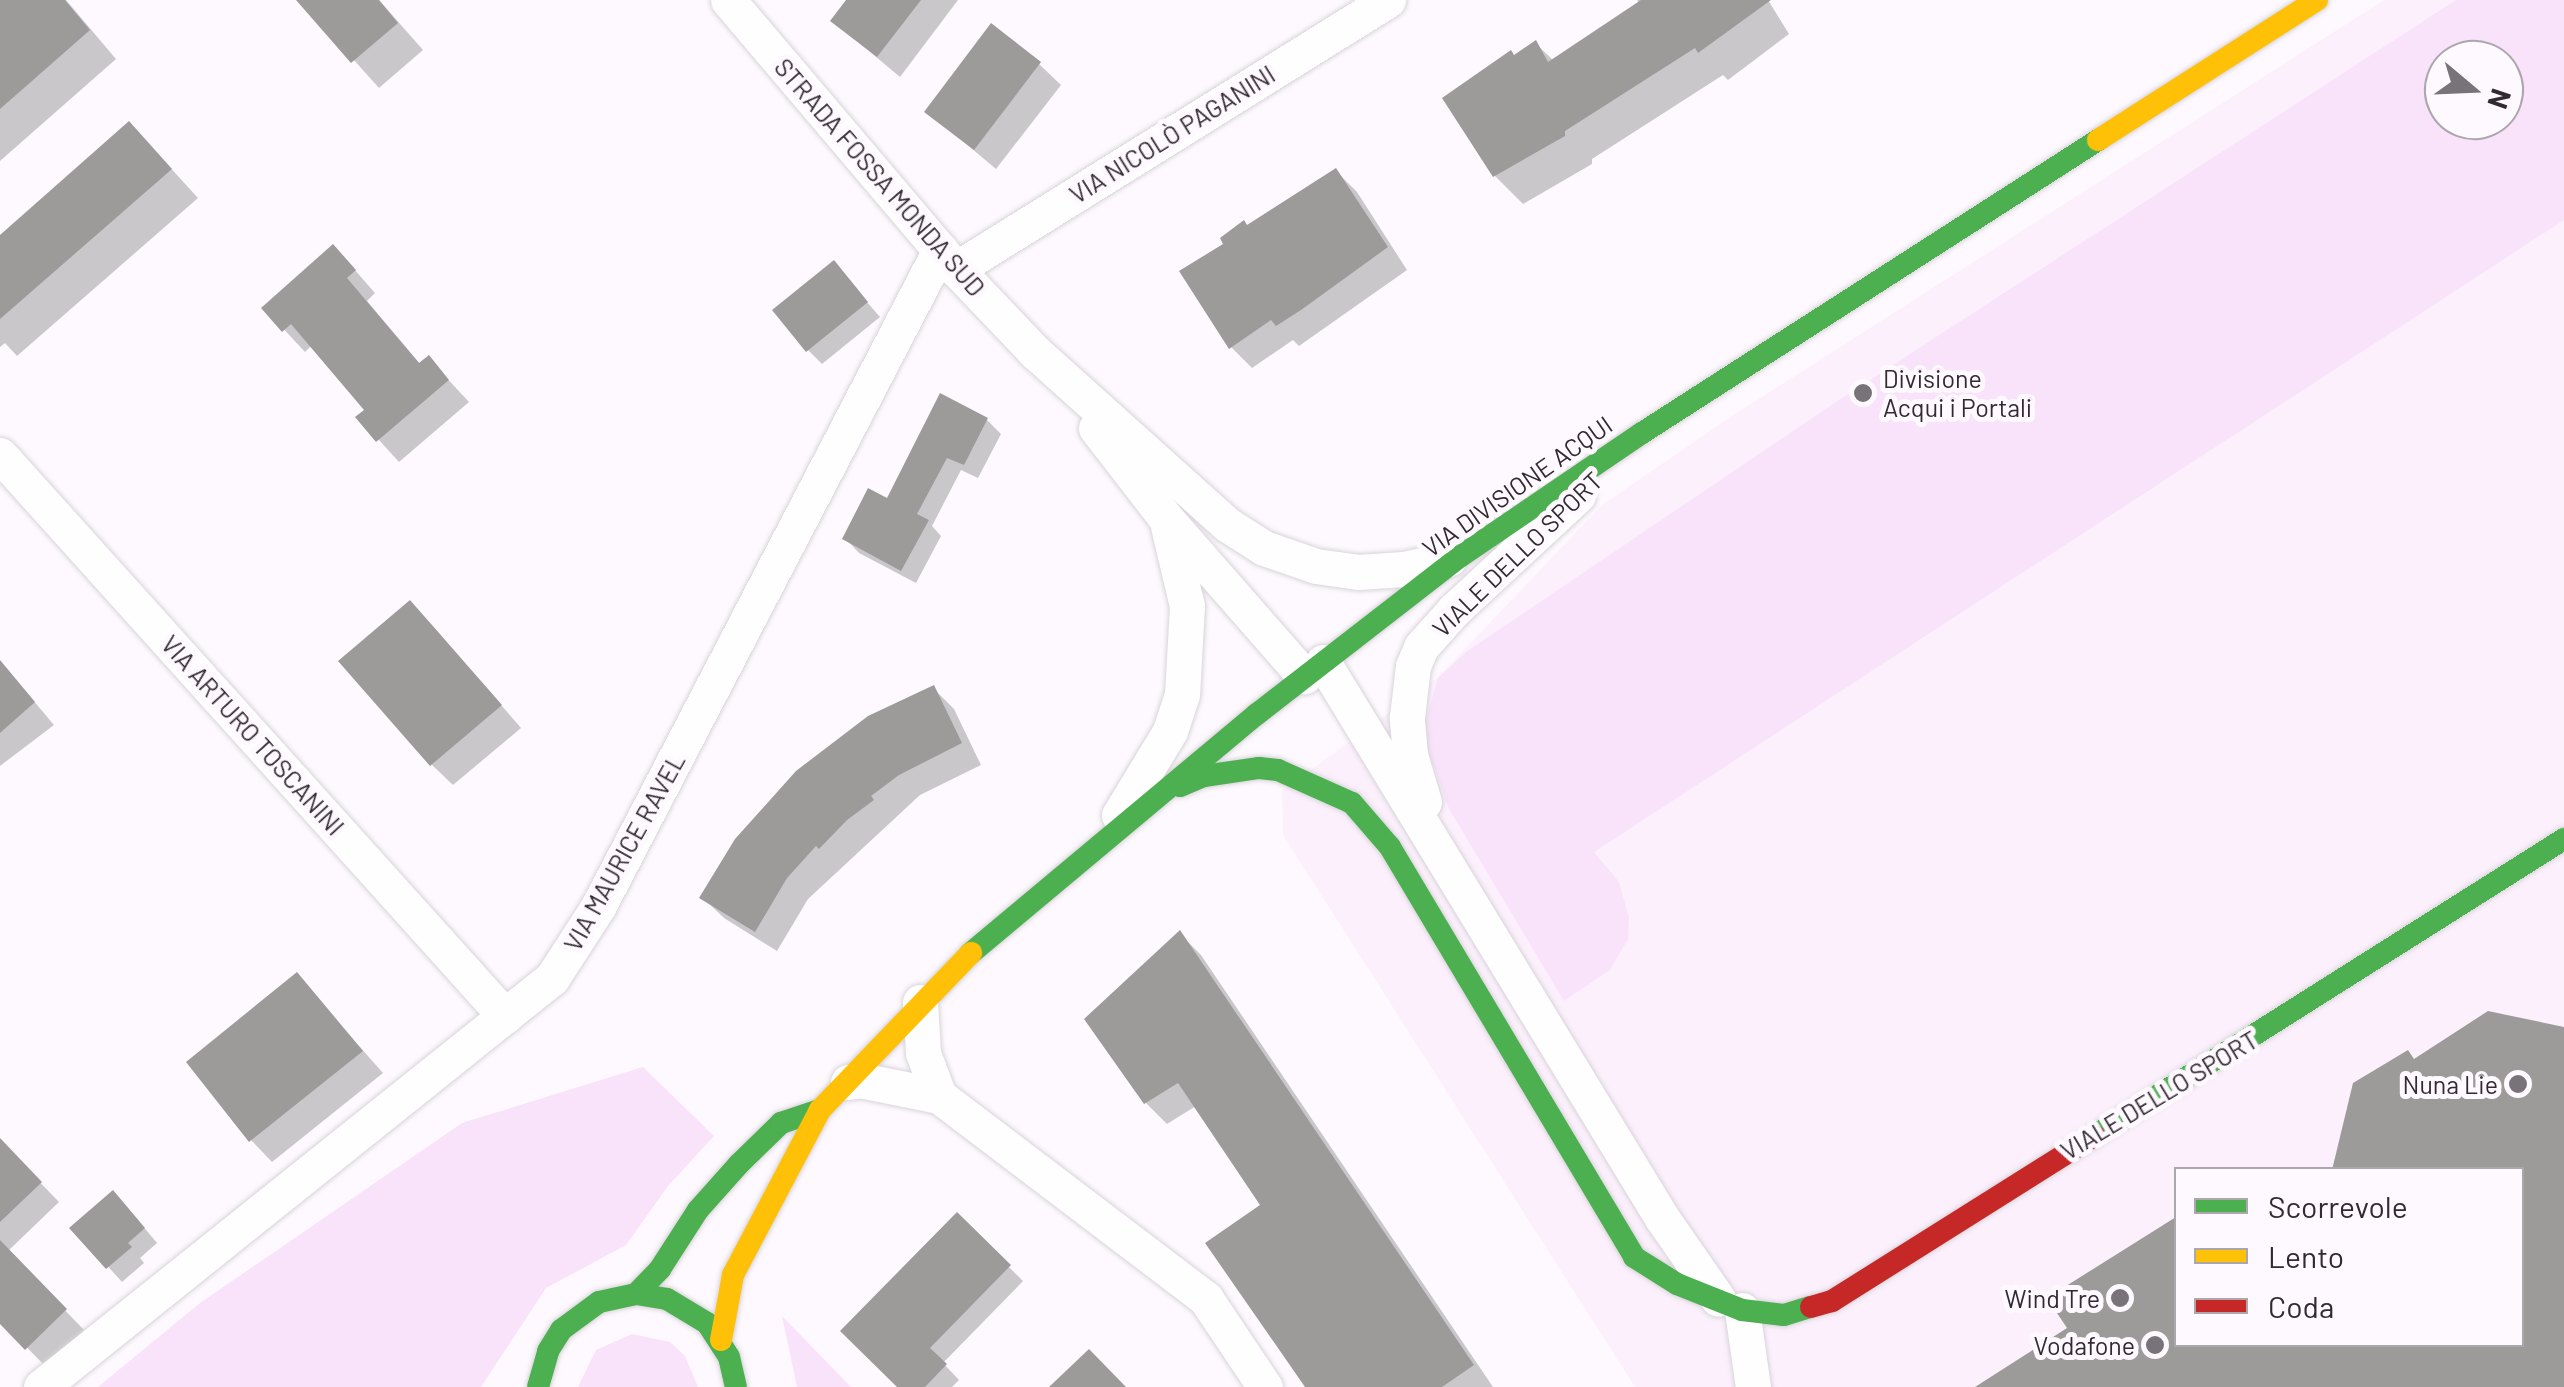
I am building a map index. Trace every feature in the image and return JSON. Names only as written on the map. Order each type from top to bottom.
[{"type":"main road","name":"VIA DIVISIONE ACQUI","points":[[721,1340],[732,1274],[820,1110],[980,944],[1313,669],[1461,556],[1642,432],[2317,0]]},
{"type":"main road","name":"VIALE DELLO SPORT","points":[[1156,797],[1204,776],[1259,768],[1294,776],[1352,803],[1390,847],[1634,1257],[1677,1284],[1730,1305],[1784,1314],[1832,1301],[2564,840]]},
{"type":"main road","name":"VIA DIVISIONE ACQUI","points":[[636,1294],[660,1269],[698,1210],[740,1164],[782,1123],[820,1110]]},
{"type":"main road","points":[[538,1387],[548,1351],[561,1330],[599,1302],[636,1294],[686,1307],[721,1340],[736,1387]]},
{"type":"street","name":"STRADA FOSSA MONDA SUD","points":[[728,0],[948,260],[1035,352],[1175,480],[1264,548],[1316,566],[1358,572],[1404,570],[1461,556]]},
{"type":"street","name":"VIA NICOLÒ PAGANINI","points":[[948,260],[1388,0]]},
{"type":"street","name":"VIA MAURICE RAVEL","points":[[41,1387],[552,978],[579,940],[948,260]]},
{"type":"street","name":"STRADA FOSSA MONDA SUD","points":[[1035,352],[1164,516],[1313,669]]},
{"type":"street","name":"VIALE DELLO SPORT","points":[[1444,859],[1410,755],[1408,690],[1421,647],[1454,610],[1524,549],[1642,432]]},
{"type":"street","name":"VIA ARTURO TOSCANINI","points":[[0,455],[506,1016]]},
{"type":"street","points":[[1088,856],[1154,762],[1182,695],[1188,606],[1164,516]]},
{"type":"street","name":"VIALE DELLO SPORT","points":[[1313,669],[1444,859],[1662,1218],[1730,1305],[1752,1387]]},
{"type":"street","points":[[920,1002],[922,1053],[940,1096]]},
{"type":"street","points":[[848,1082],[860,1080],[940,1096],[1206,1299],[1265,1387]]},
{"type":"shaded area","points":[[2384,0],[2564,0],[2564,1387],[1635,1387],[1283,835],[1282,791],[1438,677],[1602,505],[1732,416]]},
{"type":"shaded area","points":[[2456,0],[2564,0],[2564,220],[1594,852],[1619,882],[1629,917],[1628,939],[1610,970],[1564,1001],[1449,809],[1422,733],[1438,678],[1466,652],[1836,402]]},
{"type":"shaded area","points":[[643,1067],[714,1136],[668,1186],[626,1245],[546,1288],[481,1387],[98,1387],[200,1303],[462,1123]]},
{"type":"shaded area","points":[[782,1316],[851,1387],[797,1387]]},
{"type":"shaded area","points":[[632,1334],[670,1342],[685,1356],[698,1387],[578,1387],[596,1350]]},
{"type":"building","points":[[0,0],[65,0],[90,30],[0,109]]},
{"type":"building","points":[[296,0],[379,0],[398,23],[351,63]]},
{"type":"building","points":[[846,0],[921,0],[877,57],[830,21]]},
{"type":"building","points":[[1641,0],[1771,0],[1698,53],[1695,48],[1565,131],[1565,136],[1493,177],[1442,98],[1511,50],[1514,55],[1536,40],[1548,62]]},
{"type":"building","points":[[991,23],[1041,62],[974,150],[924,112]]},
{"type":"building","points":[[129,121],[172,169],[0,319],[0,235]]},
{"type":"building","points":[[1336,168],[1388,247],[1301,310],[1276,326],[1271,320],[1229,349],[1179,271],[1223,244],[1220,238],[1244,220],[1247,225]]},
{"type":"building","points":[[333,244],[356,270],[347,278],[419,363],[429,355],[449,380],[376,442],[355,417],[364,410],[291,324],[282,332],[261,308]]},
{"type":"building","points":[[834,260],[868,302],[806,352],[772,310]]},
{"type":"building","points":[[940,393],[988,418],[964,465],[947,458],[917,514],[929,520],[901,571],[842,539],[868,488],[887,498]]},
{"type":"building","points":[[410,600],[502,705],[430,766],[338,661]]},
{"type":"building","points":[[0,660],[35,702],[0,733]]},
{"type":"building","points":[[934,685],[962,743],[899,775],[871,796],[874,800],[847,820],[819,849],[816,846],[787,878],[755,932],[699,898],[735,839],[796,771],[868,716]]},
{"type":"building","points":[[1180,930],[1474,1365],[1442,1387],[1305,1387],[1205,1243],[1260,1205],[1178,1083],[1144,1104],[1084,1019]]},
{"type":"building","points":[[297,972],[363,1051],[249,1142],[186,1062]]},
{"type":"building","points":[[2488,1011],[2564,1027],[2564,1387],[1975,1387],[2067,1328],[2047,1298],[2174,1218],[2174,1347],[2524,1347],[2524,1167],[2333,1167],[2353,1083],[2408,1050],[2414,1059]]},
{"type":"building","points":[[0,1138],[42,1182],[0,1222]]},
{"type":"building","points":[[113,1190],[145,1228],[128,1243],[132,1247],[106,1269],[69,1228]]},
{"type":"building","points":[[957,1212],[1011,1265],[930,1348],[947,1364],[925,1387],[897,1387],[840,1331]]},
{"type":"building","points":[[0,1240],[67,1309],[25,1350],[0,1324]]},
{"type":"building","points":[[1089,1349],[1126,1387],[1049,1387]]},
{"type":"traffic: fast","points":[[971,953],[1257,714],[1461,556],[1642,433],[2098,140]]},
{"type":"traffic: fast","points":[[1180,786],[1204,776],[1259,768],[1278,770],[1352,803],[1390,847],[1634,1257],[1677,1284],[1742,1310],[1784,1315],[1811,1307]]},
{"type":"traffic: fast","points":[[2094,1136],[2564,839]]},
{"type":"traffic: fast","points":[[636,1294],[660,1269],[698,1210],[739,1164],[781,1123],[820,1110]]},
{"type":"traffic: fast","points":[[538,1387],[548,1351],[561,1330],[599,1302],[636,1294],[667,1299],[707,1323],[729,1357],[736,1387]]},
{"type":"traffic: slow","points":[[2098,140],[2317,0]]},
{"type":"traffic: slow","points":[[721,1340],[733,1275],[820,1110],[971,953]]},
{"type":"traffic: jam","points":[[1811,1307],[1832,1301],[2094,1136]]},
{"type":"place","name":"Divisione Acqui i Portali","points":[[1863,393]]},
{"type":"place","name":"Nuna Lie","points":[[2518,1084]]},
{"type":"place","name":"Wind Tre","points":[[2120,1298]]},
{"type":"place","name":"Vodafone","points":[[2155,1345]]}]
